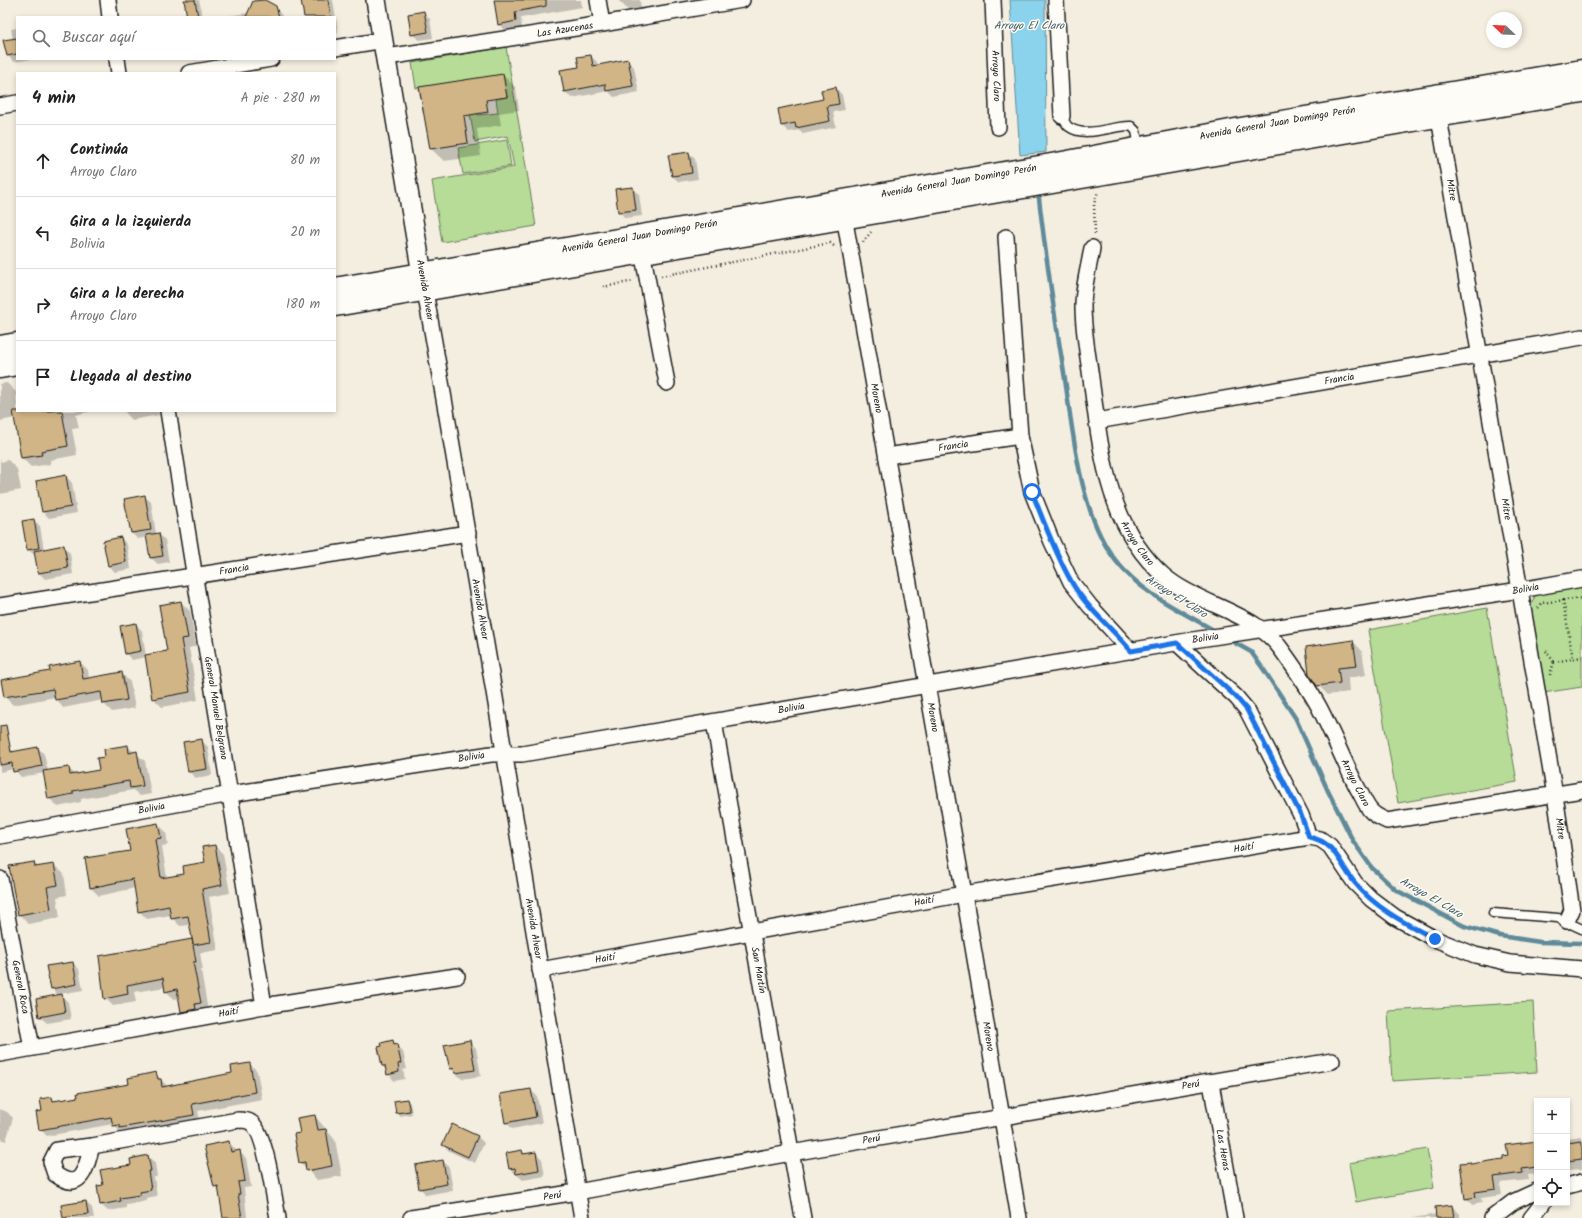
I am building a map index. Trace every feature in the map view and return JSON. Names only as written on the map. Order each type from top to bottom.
[{"type":"main road","name":"Avenida General Juan Domingo Perón","points":[[336,305],[424,282],[1059,173],[1437,106],[1582,71]]},
{"type":"main road","name":"Avenida General Juan Domingo Perón","points":[[1059,173],[1139,148],[1437,106],[1582,91]]},
{"type":"main road","name":"Avenida General Juan Domingo Perón","points":[[336,289],[424,282],[642,251],[844,216],[1008,181]]},
{"type":"main road","points":[[0,347],[16,344]]},
{"type":"main road","points":[[0,367],[16,364]]},
{"type":"street","points":[[108,0],[110,16]]},
{"type":"street","name":"Avenida Alvear","points":[[376,0],[468,533],[503,754],[582,1218]]},
{"type":"street","points":[[598,0],[602,24]]},
{"type":"street","name":"Las Azucenas","points":[[336,48],[385,48],[602,24],[742,0]]},
{"type":"street","name":"Arroyo Claro","points":[[993,0],[998,127]]},
{"type":"street","points":[[1056,0],[1062,116]]},
{"type":"street","points":[[117,60],[119,72]]},
{"type":"street","points":[[195,72],[265,60]]},
{"type":"street","points":[[0,106],[16,103]]},
{"type":"street","name":"Mitre","points":[[1437,106],[1555,795],[1572,910],[1567,921]]},
{"type":"street","name":"Moreno","points":[[844,216],[928,685],[1019,1218]]},
{"type":"street","points":[[1006,237],[1020,436],[1032,492],[1052,542],[1072,582],[1090,606],[1131,651]]},
{"type":"street","name":"Arroyo Claro","points":[[1092,248],[1083,305],[1097,420],[1108,478],[1118,511],[1130,536],[1146,558],[1165,577],[1258,631],[1280,647],[1318,707],[1345,765],[1369,810],[1378,817],[1387,820],[1555,795]]},
{"type":"street","points":[[642,251],[667,383]]},
{"type":"street","name":"Francia","points":[[1097,420],[1582,337]]},
{"type":"street","name":"General Manuel Belgrano","points":[[168,412],[196,576],[264,1006]]},
{"type":"street","name":"Francia","points":[[886,456],[1020,436]]},
{"type":"street","name":"Francia","points":[[0,606],[468,533]]},
{"type":"street","name":"Bolivia","points":[[0,836],[231,794],[492,754],[522,754],[1193,640],[1520,590],[1582,579]]},
{"type":"street","points":[[1177,643],[1236,697],[1247,710],[1301,815],[1309,837],[1320,839],[1330,846],[1355,883],[1371,899],[1394,917],[1435,939],[1475,955],[1510,963],[1582,969]]},
{"type":"street","name":"San Martín","points":[[714,722],[803,1218]]},
{"type":"street","points":[[1555,795],[1582,790]]},
{"type":"street","name":"Haití","points":[[540,970],[964,894],[1309,837]]},
{"type":"street","name":"General Roca","points":[[0,879],[32,1048]]},
{"type":"street","name":"Haití","points":[[0,1054],[264,1006],[457,976]]},
{"type":"street","name":"Perú","points":[[411,1218],[577,1192],[791,1153],[1211,1083],[1332,1061]]},
{"type":"street","name":"Las Heras","points":[[1211,1083],[1235,1218]]},
{"type":"street","points":[[92,1146],[238,1120],[250,1121],[257,1129],[264,1146],[278,1218]]},
{"type":"street","points":[[1570,1185],[1582,1182]]},
{"type":"street","points":[[1492,1218],[1513,1202],[1534,1192]]},
{"type":"street","points":[[1532,1218],[1541,1206]]},
{"type":"lane","points":[[1062,116],[1068,127],[1076,130],[1094,132],[1131,126],[1136,131],[1139,148]]},
{"type":"lane","points":[[1493,912],[1558,918],[1582,929]]},
{"type":"path","points":[[1092,248],[1095,234],[1094,204],[1099,188]]},
{"type":"path","points":[[603,287],[830,243],[839,249],[863,241],[875,228]]},
{"type":"path","points":[[1535,613],[1541,603],[1582,598]]},
{"type":"path","points":[[1563,600],[1573,658]]},
{"type":"path","points":[[1554,662],[1582,657]]},
{"type":"green space","points":[[506,47],[536,226],[442,242],[432,181],[514,167],[508,136],[475,142],[468,104],[476,103],[478,115],[498,113],[496,99],[507,97],[503,75],[416,88],[412,63]]},
{"type":"green space","points":[[507,140],[511,166],[463,174],[458,148]]},
{"type":"green space","points":[[1582,585],[1582,687],[1543,693],[1529,609],[1536,594]]},
{"type":"green space","points":[[1487,608],[1517,782],[1398,803],[1368,630]]},
{"type":"green space","points":[[1533,1002],[1537,1072],[1392,1081],[1388,1011]]},
{"type":"green space","points":[[1427,1149],[1434,1188],[1356,1202],[1349,1163]]},
{"type":"water","name":"Arroyo El Claro","points":[[1010,0],[1045,0],[1046,152],[1020,155]]},
{"type":"building","points":[[184,0],[195,0],[198,16],[187,16]]},
{"type":"building","points":[[265,0],[276,6],[279,16],[246,16],[253,1]]},
{"type":"building","points":[[301,0],[328,0],[331,16],[304,16]]},
{"type":"building","points":[[494,0],[546,0],[546,6],[515,12],[516,21],[498,25]]},
{"type":"building","points":[[424,11],[428,32],[411,35],[408,14]]},
{"type":"building","points":[[16,38],[16,54],[7,56],[3,40]]},
{"type":"building","points":[[591,55],[593,66],[628,59],[633,86],[606,91],[605,84],[564,92],[560,70],[579,67],[577,57]]},
{"type":"building","points":[[503,74],[507,97],[486,100],[488,112],[464,116],[468,143],[430,149],[419,87]]},
{"type":"building","points":[[836,87],[839,104],[827,106],[830,121],[796,128],[795,123],[781,126],[778,109],[823,99],[821,90]]},
{"type":"building","points":[[689,152],[692,173],[672,176],[668,155]]},
{"type":"building","points":[[633,187],[636,210],[618,212],[615,189]]},
{"type":"building","points":[[13,411],[62,412],[68,446],[41,451],[42,455],[21,458]]},
{"type":"building","points":[[66,475],[71,507],[42,512],[36,481]]},
{"type":"building","points":[[145,495],[151,530],[131,533],[124,499]]},
{"type":"building","points":[[34,519],[39,548],[27,550],[22,521]]},
{"type":"building","points":[[159,533],[163,556],[150,558],[146,535]]},
{"type":"building","points":[[121,537],[126,562],[108,566],[103,541]]},
{"type":"building","points":[[64,545],[68,568],[38,573],[34,551]]},
{"type":"building","points":[[181,601],[188,638],[181,639],[190,692],[152,699],[145,655],[167,651],[159,605]]},
{"type":"building","points":[[136,623],[141,651],[125,654],[120,626]]},
{"type":"building","points":[[1353,640],[1357,666],[1338,668],[1340,683],[1317,686],[1309,674],[1306,647]]},
{"type":"building","points":[[80,661],[83,679],[122,672],[127,700],[103,704],[101,692],[55,700],[53,689],[4,697],[1,680],[50,671],[49,667]]},
{"type":"building","points":[[6,725],[11,752],[38,747],[42,766],[13,772],[12,763],[0,765],[0,726]]},
{"type":"building","points":[[202,739],[207,769],[188,772],[183,742]]},
{"type":"building","points":[[128,745],[129,753],[137,751],[143,786],[130,788],[129,781],[73,791],[73,794],[48,799],[43,771],[69,767],[70,775],[99,770],[97,758],[105,757],[104,749]]},
{"type":"building","points":[[158,823],[161,838],[155,839],[161,878],[184,874],[183,866],[205,862],[202,847],[215,845],[222,885],[202,889],[211,942],[193,945],[196,962],[193,962],[201,1003],[195,1004],[196,1009],[181,1012],[177,989],[165,992],[163,978],[127,985],[128,994],[104,999],[99,956],[192,939],[193,944],[188,916],[171,919],[169,906],[138,912],[133,879],[90,888],[85,858],[130,851],[126,829]]},
{"type":"building","points":[[34,862],[35,867],[54,864],[58,885],[47,887],[51,909],[18,915],[9,866]]},
{"type":"building","points":[[73,962],[77,984],[51,989],[46,966]]},
{"type":"building","points":[[62,994],[65,1012],[39,1017],[36,999]]},
{"type":"building","points":[[393,1040],[394,1045],[397,1044],[401,1063],[398,1064],[399,1072],[387,1075],[385,1066],[382,1066],[378,1047],[382,1046],[381,1043]]},
{"type":"building","points":[[470,1040],[475,1070],[455,1073],[454,1068],[450,1069],[444,1045]]},
{"type":"building","points":[[250,1063],[255,1092],[192,1104],[194,1115],[120,1128],[120,1125],[113,1126],[111,1117],[39,1130],[36,1112],[42,1111],[40,1099],[52,1097],[53,1101],[78,1097],[77,1093],[129,1084],[128,1078],[156,1072],[158,1079],[161,1079],[162,1087],[232,1073],[231,1066]]},
{"type":"building","points":[[531,1089],[536,1117],[505,1123],[500,1094]]},
{"type":"building","points":[[407,1099],[410,1111],[396,1113],[394,1101]]},
{"type":"building","points":[[315,1115],[318,1130],[326,1129],[332,1166],[306,1171],[305,1162],[299,1163],[294,1134],[300,1133],[297,1118]]},
{"type":"building","points":[[452,1124],[478,1136],[468,1157],[442,1145]]},
{"type":"building","points":[[229,1141],[231,1152],[240,1150],[245,1181],[238,1182],[240,1194],[238,1194],[242,1218],[223,1218],[218,1186],[214,1187],[204,1146]]},
{"type":"building","points":[[1534,1141],[1534,1167],[1522,1169],[1523,1173],[1494,1177],[1496,1189],[1475,1192],[1476,1197],[1465,1199],[1460,1163],[1471,1162],[1471,1164],[1503,1159],[1503,1156],[1508,1155],[1506,1145]]},
{"type":"building","points":[[1582,1141],[1582,1159],[1570,1161],[1570,1143]]},
{"type":"building","points":[[522,1150],[523,1154],[536,1152],[539,1170],[516,1174],[515,1168],[509,1169],[506,1153]]},
{"type":"building","points":[[148,1155],[151,1171],[148,1171],[151,1190],[140,1192],[140,1195],[120,1198],[121,1201],[100,1205],[97,1186],[103,1185],[100,1170],[131,1165],[130,1159]]},
{"type":"building","points":[[443,1160],[447,1184],[419,1189],[415,1165]]},
{"type":"building","points":[[86,1201],[88,1214],[63,1218],[61,1205]]},
{"type":"building","points":[[1452,1205],[1454,1218],[1436,1218],[1435,1207]]},
{"type":"waterway","name":"Arroyo El Claro","points":[[1038,190],[1050,282],[1075,445],[1086,496],[1094,520],[1104,542],[1116,561],[1126,573],[1163,601],[1217,632]]},
{"type":"waterway","name":"Arroyo El Claro","points":[[1228,639],[1251,652],[1264,670],[1296,719],[1328,791],[1353,841],[1372,868],[1396,890],[1464,926],[1500,936],[1540,942],[1582,943]]},
{"type":"route","points":[[1032,492],[1052,542],[1072,582],[1090,606],[1131,651],[1177,643],[1236,697],[1247,710],[1301,815],[1309,837],[1320,839],[1330,846],[1355,883],[1371,899],[1394,917],[1435,939]]}]
